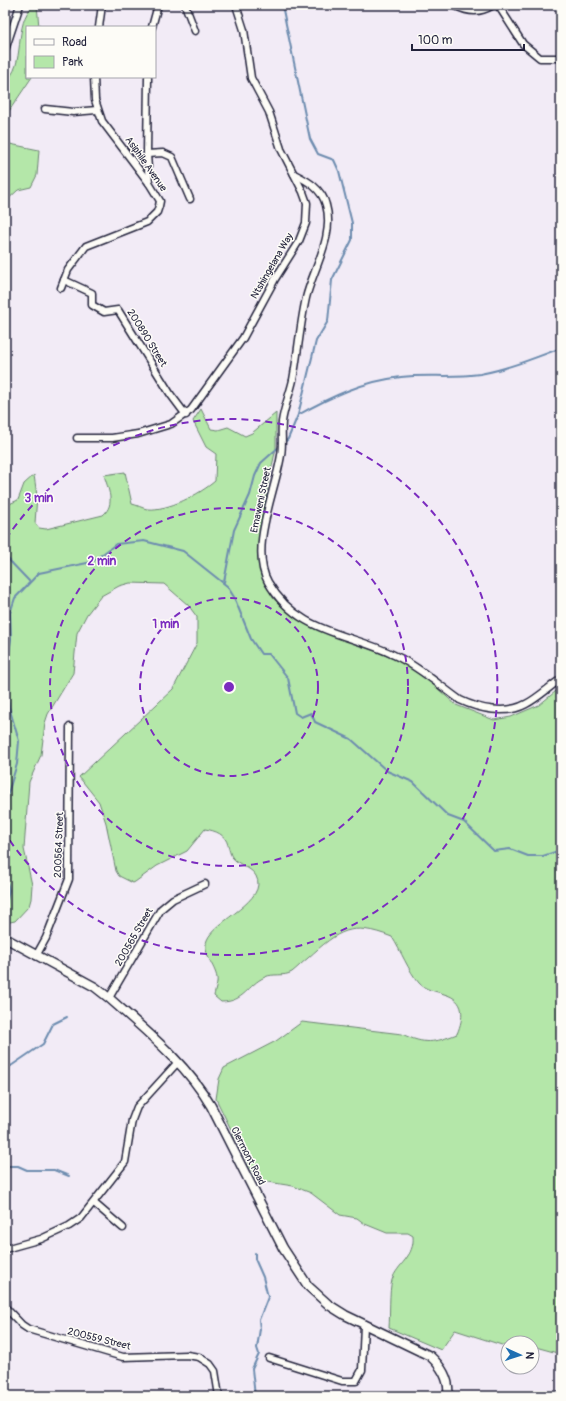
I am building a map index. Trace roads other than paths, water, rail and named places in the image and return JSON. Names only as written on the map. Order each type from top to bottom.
[{"type":"street","points":[[5,50],[20,5]]},
{"type":"street","points":[[99,26],[102,5]]},
{"type":"street","points":[[152,26],[158,5]]},
{"type":"street","points":[[185,5],[195,31]]},
{"type":"street","name":"Ntshingelana Way","points":[[77,438],[112,438],[138,434],[171,424],[186,415],[243,338],[298,241],[306,223],[308,214],[307,203],[281,149],[269,112],[251,78],[244,30],[236,5]]},
{"type":"street","points":[[456,5],[469,10],[478,10],[491,5]]},
{"type":"street","points":[[498,5],[523,44],[540,58],[559,58]]},
{"type":"street","name":"Asiphile Avenue","points":[[61,288],[68,270],[86,246],[147,222],[158,212],[160,201],[149,183],[102,122],[97,110],[94,78]]},
{"type":"street","points":[[148,78],[147,154],[149,183]]},
{"type":"street","points":[[45,109],[73,112],[97,110]]},
{"type":"street","points":[[147,154],[163,153],[172,157],[190,199]]},
{"type":"street","name":"Emaweni Street","points":[[294,174],[307,180],[319,190],[324,199],[328,215],[324,246],[307,297],[292,382],[284,409],[282,452],[266,517],[263,567],[268,581],[287,607],[326,631],[400,658],[460,700],[471,705],[484,708],[501,709],[519,707],[532,701],[561,679]]},
{"type":"street","name":"200890 Street","points":[[64,280],[92,293],[92,305],[100,310],[118,310],[171,395],[186,415]]},
{"type":"street","name":"200564 Street","points":[[36,956],[46,938],[69,880],[70,727]]},
{"type":"street","name":"200565 Street","points":[[109,998],[161,909],[174,899],[205,884]]},
{"type":"street","name":"Clermont Road","points":[[5,938],[36,956],[80,978],[109,998],[178,1062],[202,1090],[282,1248],[302,1278],[328,1305],[364,1325],[430,1356],[439,1365],[444,1376],[448,1396]]},
{"type":"street","points":[[5,1249],[37,1241],[69,1226],[81,1218],[125,1162],[132,1120],[137,1107],[178,1062]]},
{"type":"street","points":[[94,1203],[123,1228]]},
{"type":"street","name":"200559 Street","points":[[5,1307],[22,1325],[28,1329],[115,1355],[131,1358],[187,1355],[199,1356],[210,1364],[215,1370],[219,1396]]},
{"type":"street","points":[[269,1358],[342,1381],[356,1380],[359,1378],[362,1370],[364,1325]]},
{"type":"waterway","points":[[282,5],[310,139],[318,154],[334,160],[339,171],[352,223],[352,240],[332,280],[328,321],[316,341],[298,415],[288,439],[284,443]]},
{"type":"waterway","points":[[298,415],[335,396],[374,382],[411,376],[460,376],[480,374],[511,366],[561,348]]},
{"type":"waterway","points":[[224,582],[234,530],[250,495],[255,476],[261,463],[280,446]]},
{"type":"waterway","points":[[5,803],[17,764],[19,741],[9,707],[5,681],[11,639],[10,613],[15,598],[39,573],[92,562],[116,544],[144,541],[183,551],[227,586],[234,597],[251,639],[261,654],[269,654],[288,678],[295,713],[301,717],[311,713],[315,722],[351,739],[387,771],[413,782],[448,816],[464,822],[494,851],[510,849],[528,856],[543,856],[561,850]]},
{"type":"waterway","points":[[5,556],[29,581]]},
{"type":"waterway","points":[[5,874],[9,890],[6,905]]},
{"type":"waterway","points":[[5,1070],[43,1044],[53,1024],[67,1017]]},
{"type":"waterway","points":[[5,1166],[18,1166],[27,1170],[54,1170],[69,1176]]},
{"type":"waterway","points":[[255,1253],[255,1259],[263,1277],[268,1297],[259,1320],[260,1329],[257,1348],[259,1354],[252,1369],[255,1396]]}]
